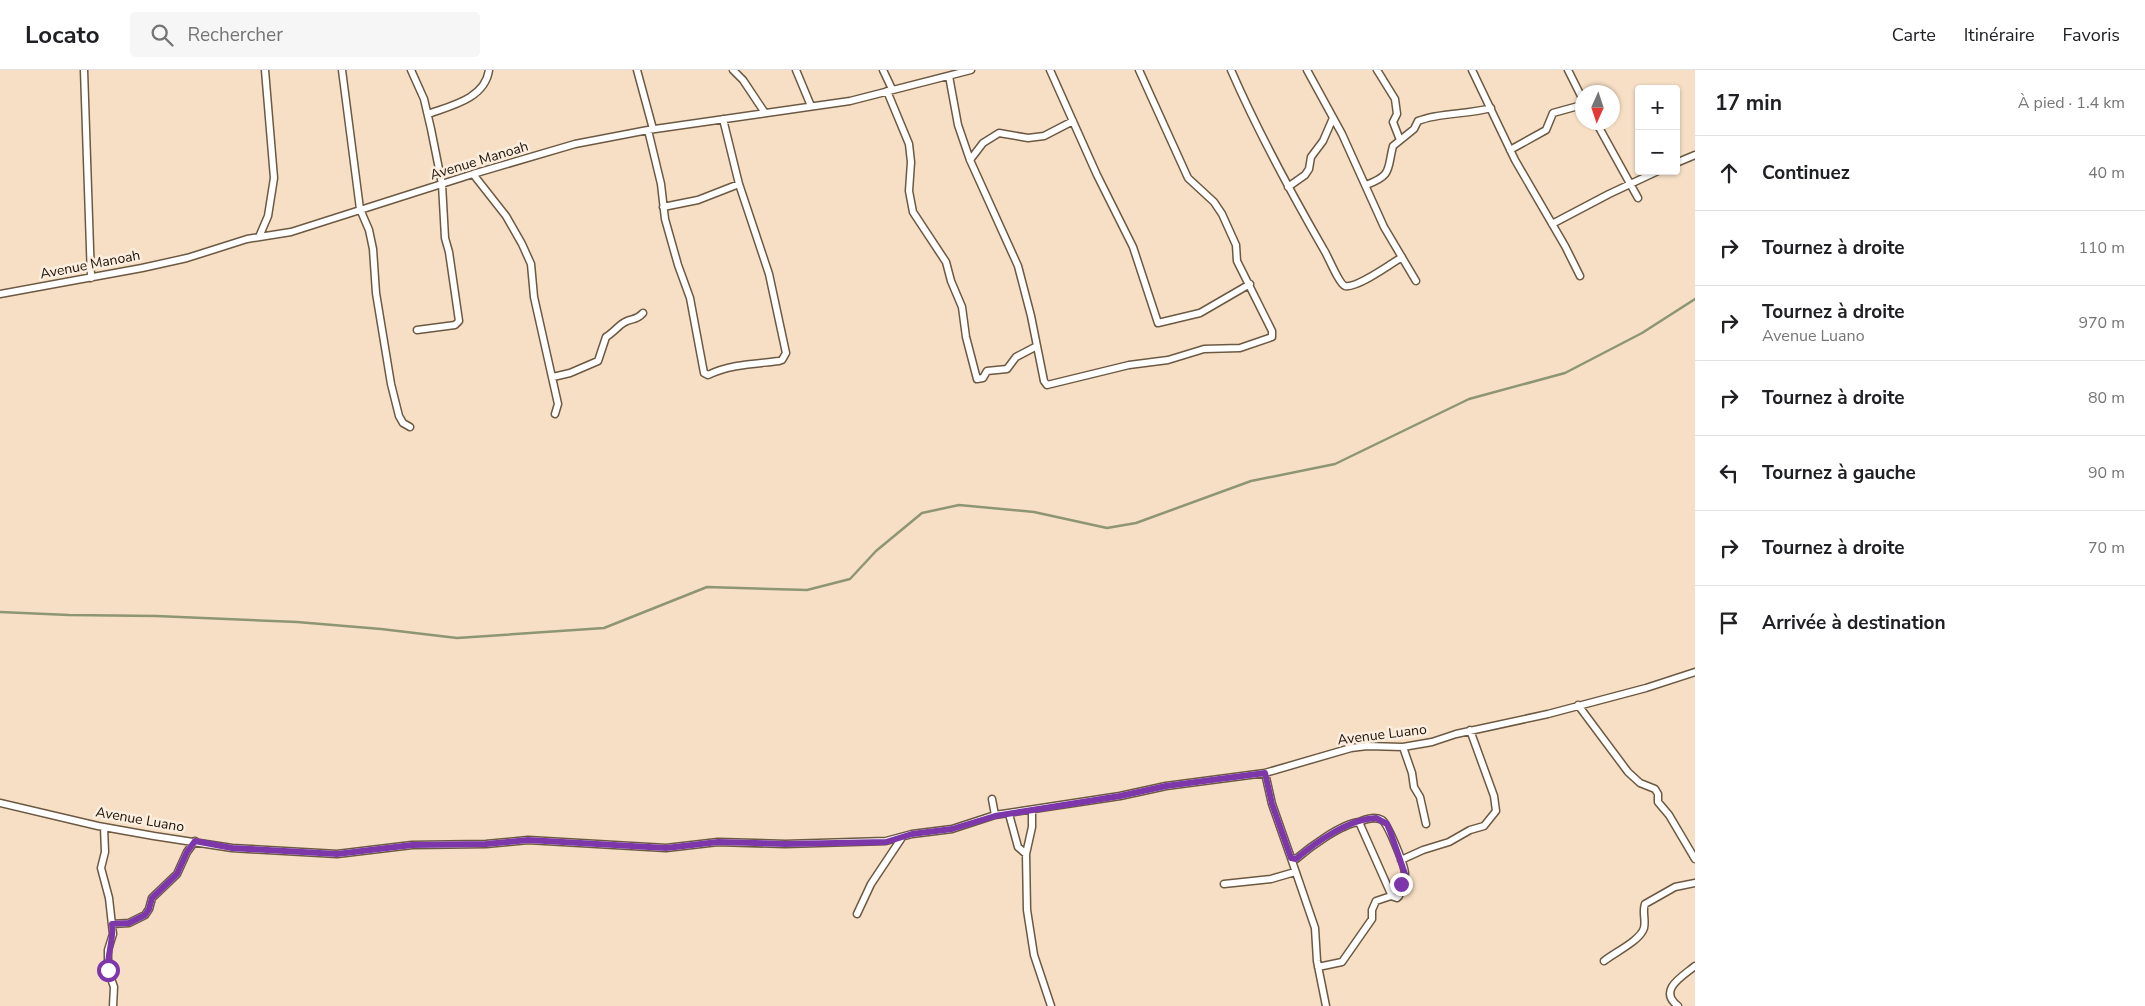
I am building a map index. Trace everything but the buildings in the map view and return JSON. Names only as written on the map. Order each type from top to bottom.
[{"type":"street","points":[[84,70],[91,278]]},
{"type":"street","points":[[259,237],[268,216],[274,178],[265,70]]},
{"type":"street","points":[[342,70],[360,210],[373,249],[376,293],[391,384],[399,416],[403,423],[410,427]]},
{"type":"street","points":[[411,70],[424,99],[442,184],[442,219],[449,252],[459,323],[417,330]]},
{"type":"street","points":[[428,114],[473,96],[488,79],[489,70]]},
{"type":"street","points":[[637,70],[673,251],[690,298],[704,373],[708,375],[722,369],[737,366],[779,361],[784,358],[786,348],[769,274],[739,184],[724,119]]},
{"type":"street","points":[[733,70],[743,80],[765,113]]},
{"type":"street","points":[[796,70],[811,106]]},
{"type":"street","points":[[883,70],[909,144],[911,162],[909,191],[913,212],[946,262],[949,275],[962,307],[966,337],[976,379],[982,378],[987,371],[1007,368],[1016,357],[1037,346]]},
{"type":"street","name":"Avenue Manoah","points":[[0,294],[187,258],[259,237],[291,232],[473,174],[576,144],[650,130],[850,101],[970,70]]},
{"type":"street","points":[[1050,70],[1133,247],[1158,322],[1200,313],[1250,284]]},
{"type":"street","points":[[949,76],[958,125],[970,160],[1018,266],[1044,381],[1048,385],[1129,364],[1168,360],[1204,349],[1248,346],[1272,337],[1272,331],[1237,261],[1236,245],[1222,214],[1214,202],[1188,178],[1139,70]]},
{"type":"street","points":[[1230,70],[1288,187],[1329,258],[1341,284],[1351,286],[1366,280],[1402,257]]},
{"type":"street","points":[[1306,70],[1333,118],[1384,227],[1416,281]]},
{"type":"street","points":[[1377,70],[1395,99],[1397,114],[1393,122],[1400,140]]},
{"type":"street","points":[[1472,70],[1510,150],[1580,276]]},
{"type":"street","points":[[1568,70],[1576,85]]},
{"type":"street","points":[[1366,185],[1376,181],[1388,171],[1393,146],[1414,129],[1418,121],[1426,117],[1475,113],[1491,108]]},
{"type":"street","points":[[1510,150],[1546,130],[1553,113],[1575,108]]},
{"type":"street","points":[[1288,187],[1305,175],[1309,169],[1311,157],[1323,140],[1333,118]]},
{"type":"street","points":[[970,160],[983,143],[999,133],[1028,138],[1044,136],[1073,121]]},
{"type":"street","points":[[1600,130],[1638,198]]},
{"type":"street","points":[[1680,161],[1695,155]]},
{"type":"street","points":[[473,174],[506,216],[528,257],[534,297],[558,404],[555,414]]},
{"type":"street","points":[[1552,224],[1649,175]]},
{"type":"street","points":[[663,207],[698,200],[739,184]]},
{"type":"street","points":[[553,377],[570,373],[598,361],[606,338],[624,322],[635,320],[642,313]]},
{"type":"street","name":"Avenue Luano","points":[[0,803],[104,827],[232,848],[347,854],[412,845],[486,844],[528,840],[666,848],[718,842],[785,844],[880,842],[912,834],[952,829],[995,816],[1166,786],[1265,773],[1351,748],[1366,746],[1403,747],[1432,742],[1470,730],[1646,688],[1695,672]]},
{"type":"street","points":[[1578,705],[1628,772],[1640,783],[1655,789],[1658,794],[1658,802],[1670,815],[1695,858]]},
{"type":"street","points":[[1401,860],[1428,848],[1449,842],[1470,830],[1484,826],[1495,815],[1496,805],[1494,796],[1470,730]]},
{"type":"street","points":[[1403,747],[1411,768],[1414,787],[1420,797],[1426,824]]},
{"type":"street","points":[[1265,773],[1272,804],[1315,928],[1318,967],[1326,1006]]},
{"type":"street","points":[[992,799],[995,816]]},
{"type":"street","points":[[1032,810],[1032,827],[1026,854],[1026,896],[1032,944],[1051,1006]]},
{"type":"street","points":[[1009,814],[1018,847],[1026,854]]},
{"type":"street","points":[[1291,858],[1296,859],[1351,823],[1376,818],[1387,824],[1405,874],[1398,897],[1391,896],[1376,901],[1373,905],[1372,919],[1342,962],[1318,967]]},
{"type":"street","points":[[1359,822],[1391,896]]},
{"type":"street","points":[[104,827],[105,852],[101,868],[109,898],[113,934],[108,950],[108,970],[114,987],[113,1006]]},
{"type":"street","points":[[857,914],[871,884],[901,838]]},
{"type":"street","points":[[112,924],[129,923],[145,915],[152,898],[177,874],[187,852],[195,841]]},
{"type":"street","points":[[1224,884],[1271,879],[1295,872]]},
{"type":"street","points":[[1604,961],[1634,941],[1642,932],[1645,904],[1675,887],[1695,883]]},
{"type":"street","points":[[1678,1006],[1671,1001],[1671,989],[1678,980],[1695,966]]},
{"type":"waterway","points":[[0,612],[297,622],[457,638],[604,628],[707,587],[807,590],[850,579],[876,551],[922,513],[959,505],[1034,512],[1107,528],[1136,523],[1251,481],[1335,464],[1469,399],[1565,373],[1642,333],[1695,299]]},
{"type":"route","points":[[108,970],[108,950],[113,934],[112,924],[129,923],[145,915],[156,892],[177,874],[187,852],[195,841],[232,848],[337,854],[358,853],[412,845],[463,845],[528,840],[558,840],[666,848],[718,842],[770,844],[886,842],[912,834],[952,829],[995,816],[1120,796],[1166,786],[1265,773],[1276,818],[1291,858],[1296,859],[1351,823],[1368,818],[1376,818],[1387,824],[1399,853],[1405,874],[1401,884]]}]
